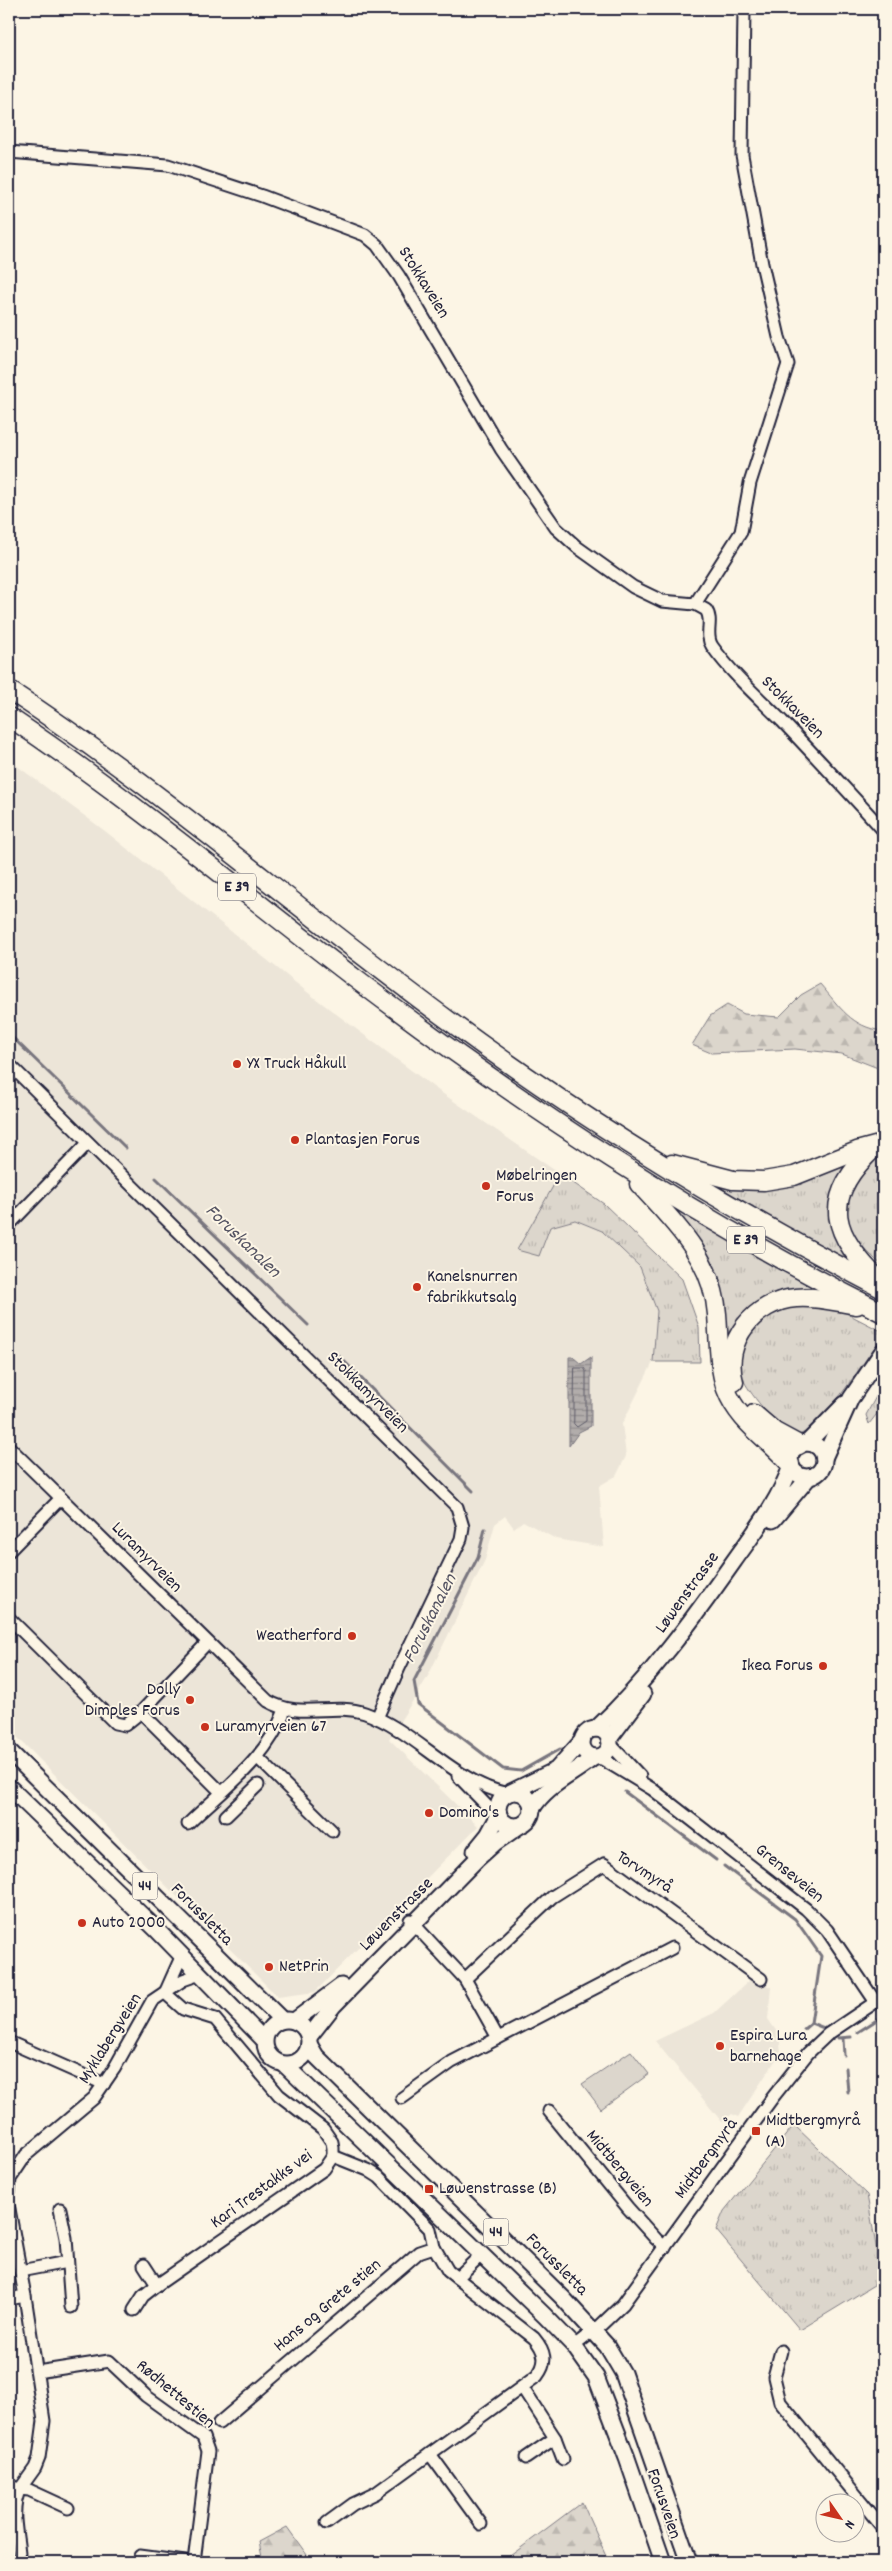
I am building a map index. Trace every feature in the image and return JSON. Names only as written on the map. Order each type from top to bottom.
[{"type":"highway","name":"E 39","points":[[9,690],[114,763],[445,1019],[530,1080],[647,1157],[772,1231],[883,1289]]},
{"type":"highway","name":"E 39","points":[[9,717],[128,802],[357,980],[464,1059],[623,1167],[770,1254],[878,1310]]},
{"type":"highway","name":"E 39","points":[[647,1157],[723,1178],[764,1181],[794,1176],[858,1150],[880,1145]]},
{"type":"highway","name":"E 39","points":[[880,1145],[856,1165],[846,1179],[840,1196],[838,1214],[842,1232],[850,1247],[883,1285]]},
{"type":"highway","name":"E 39","points":[[623,1167],[683,1231],[699,1256],[714,1298],[720,1363],[727,1390],[736,1408],[751,1426],[791,1464]]},
{"type":"highway","name":"E 39","points":[[803,1444],[761,1421],[738,1394],[733,1380],[731,1363],[739,1334],[749,1320],[762,1309],[788,1299],[811,1298],[878,1310]]},
{"type":"main road","points":[[851,1398],[792,1453],[791,1464],[798,1475],[810,1477],[821,1471],[824,1458],[851,1398],[882,1353]]},
{"type":"main road","points":[[803,1444],[818,1447],[824,1458]]},
{"type":"main road","name":"Løwenstrasse","points":[[596,1729],[650,1674],[689,1624],[777,1498],[791,1464]]},
{"type":"main road","name":"Løwenstrasse","points":[[610,1741],[775,1518],[810,1477]]},
{"type":"main road","points":[[596,1729],[604,1732],[610,1741],[606,1752],[549,1788],[532,1809],[529,1820],[519,1826],[505,1823],[499,1814],[500,1800],[556,1770],[582,1741],[586,1732],[596,1729]]},
{"type":"main road","points":[[582,1741],[586,1753],[596,1757]]},
{"type":"main road","name":"Forussletta","points":[[9,1751],[288,2021]]},
{"type":"main road","name":"44","points":[[9,1787],[182,1955],[264,2040],[265,2047],[272,2059],[285,2065],[444,2221],[482,2254],[574,2346]]},
{"type":"main road","points":[[510,1793],[525,1795],[532,1809]]},
{"type":"main road","name":"Løwenstrasse","points":[[309,2041],[334,2005],[471,1856],[488,1835],[499,1814]]},
{"type":"main road","name":"Løwenstrasse","points":[[288,2021],[357,1972],[476,1860],[496,1842],[519,1826]]},
{"type":"main road","points":[[264,2040],[270,2027],[288,2021]]},
{"type":"main road","name":"44","points":[[288,2021],[301,2024],[309,2041]]},
{"type":"main road","points":[[285,2065],[301,2060],[309,2041]]},
{"type":"main road","name":"Forussletta","points":[[309,2041],[316,2056],[457,2192],[595,2331],[612,2353],[623,2374],[671,2511]]},
{"type":"main road","name":"Forusveien","points":[[574,2346],[596,2377],[628,2458],[663,2562]]},
{"type":"main road","name":"Forusveien","points":[[671,2511],[689,2562]]},
{"type":"street","points":[[695,604],[741,532],[750,483],[788,364],[779,337],[762,264],[742,154],[744,9]]},
{"type":"street","name":"Stokkaveien","points":[[9,152],[168,165],[262,196],[365,235],[378,245],[400,276],[501,449],[556,528],[577,547],[633,588],[669,603],[695,604],[708,613],[708,633],[713,647],[746,687],[806,746],[883,830]]},
{"type":"street","name":"Stokkamyrveien","points":[[9,1064],[457,1507],[462,1527],[461,1539],[377,1718]]},
{"type":"street","points":[[9,1225],[88,1143]]},
{"type":"street","name":"Luramyrveien","points":[[9,1447],[207,1643],[268,1701],[285,1710]]},
{"type":"street","points":[[9,1550],[61,1498]]},
{"type":"street","points":[[9,1618],[115,1723],[125,1725],[141,1712],[207,1643]]},
{"type":"street","points":[[188,1824],[258,1758],[277,1730],[285,1710],[351,1710],[377,1718],[446,1764],[487,1788],[510,1793]]},
{"type":"street","points":[[141,1712],[221,1792]]},
{"type":"street","name":"Grenseveien","points":[[610,1741],[652,1789]]},
{"type":"street","name":"Grenseveien","points":[[596,1757],[652,1789],[812,1914],[879,1999]]},
{"type":"street","points":[[258,1758],[332,1831]]},
{"type":"street","points":[[446,1764],[490,1809],[499,1814]]},
{"type":"street","points":[[226,1816],[258,1785]]},
{"type":"street","name":"Torvmyrå","points":[[466,1979],[552,1897],[604,1864],[761,1978]]},
{"type":"street","points":[[412,1922],[466,1979],[498,2038]]},
{"type":"street","points":[[402,2098],[452,2062],[672,1948]]},
{"type":"street","name":"Myklabergveien","points":[[165,1993],[182,1955]]},
{"type":"street","name":"Myklabergveien","points":[[9,2192],[10,2179],[26,2155],[85,2108],[104,2084],[152,2001],[183,1980],[200,1974]]},
{"type":"street","name":"Kari Trestakks vei","points":[[134,2310],[143,2296],[157,2285],[304,2184],[324,2169],[333,2156],[332,2142],[323,2130],[279,2095],[220,2025],[207,2016],[183,2009],[165,1993]]},
{"type":"street","name":"Midtbergmyrå","points":[[574,2346],[595,2331],[623,2304],[773,2097],[808,2053],[828,2034],[879,1999]]},
{"type":"street","points":[[9,2042],[104,2084]]},
{"type":"street","name":"Midtbergveien","points":[[549,2111],[628,2208],[656,2240],[665,2247]]},
{"type":"street","points":[[327,2523],[353,2504],[376,2493],[522,2387],[536,2376],[543,2367],[545,2358],[540,2345],[522,2327],[457,2278],[442,2262],[434,2247],[430,2229],[379,2177],[368,2170],[333,2156]]},
{"type":"street","points":[[9,2209],[37,2372],[44,2434],[35,2468],[14,2487]]},
{"type":"street","points":[[60,2209],[66,2238],[66,2262],[71,2307]]},
{"type":"street","name":"Hans og Grete stien","points":[[219,2423],[419,2252],[434,2247]]},
{"type":"street","points":[[457,2278],[482,2254]]},
{"type":"street","points":[[20,2271],[66,2262]]},
{"type":"street","points":[[144,2265],[157,2285]]},
{"type":"street","points":[[9,2299],[25,2296]]},
{"type":"street","points":[[781,2351],[774,2377],[780,2402],[883,2528]]},
{"type":"street","name":"Rødhettestien","points":[[37,2372],[110,2362],[146,2396],[203,2437],[208,2451],[194,2562]]},
{"type":"street","points":[[522,2387],[555,2438],[564,2459]]},
{"type":"street","points":[[526,2458],[555,2438]]},
{"type":"street","points":[[430,2454],[481,2524]]},
{"type":"street","points":[[14,2487],[29,2490],[68,2508]]},
{"type":"street","points":[[14,2487],[16,2497],[14,2511],[19,2553]]},
{"type":"street","points":[[140,2556],[185,2562]]},
{"type":"shaded area","points":[[9,760],[105,831],[311,995],[436,1089],[560,1174],[517,1250],[550,1227],[575,1220],[602,1231],[640,1267],[657,1311],[653,1362],[622,1424],[626,1456],[616,1476],[599,1486],[604,1547],[556,1539],[523,1521],[514,1528],[505,1516],[495,1524],[485,1560],[427,1678],[389,1739],[478,1826],[315,1992],[278,1997],[9,1729]]},
{"type":"shaded area","name":"Espira Lura barnehage","points":[[751,1979],[771,1987],[768,2019],[779,2035],[781,2052],[738,2117],[732,2114],[722,2122],[655,2041],[714,2013]]},
{"type":"green space","points":[[820,984],[847,1015],[862,1025],[883,1031],[883,1070],[842,1054],[795,1049],[711,1053],[692,1045],[710,1016],[727,1005],[744,1014],[779,1017],[801,995]]},
{"type":"green space","points":[[883,1152],[883,1266],[868,1253],[855,1236],[847,1218],[846,1208],[847,1197],[865,1167]]},
{"type":"green space","points":[[852,1162],[842,1176],[848,1255],[846,1259],[717,1188],[721,1183]]},
{"type":"green space","points":[[560,1174],[604,1204],[682,1279],[699,1327],[700,1362],[653,1362],[657,1311],[640,1267],[602,1231],[575,1220],[550,1227],[539,1256],[517,1250]]},
{"type":"green space","points":[[676,1208],[827,1290],[785,1292],[726,1347],[675,1214]]},
{"type":"green space","points":[[812,1304],[844,1312],[883,1332],[883,1352],[874,1348],[830,1409],[810,1429],[801,1434],[795,1434],[787,1432],[780,1427],[753,1395],[742,1376],[741,1359],[747,1337],[760,1320],[778,1310]]},
{"type":"green space","points":[[883,1384],[883,1406],[869,1424],[866,1415]]},
{"type":"green space","points":[[631,2051],[649,2074],[601,2109],[582,2084]]},
{"type":"green space","points":[[794,2125],[867,2195],[882,2280],[800,2330],[716,2230],[724,2211]]},
{"type":"green space","points":[[582,2502],[609,2562],[502,2562]]},
{"type":"green space","points":[[287,2527],[312,2562],[263,2562],[259,2542]]},
{"type":"water","points":[[569,1357],[573,1357],[581,1364],[591,1357],[591,1426],[579,1432],[569,1446]]},
{"type":"waterway","name":"Foruskanalen","points":[[9,1034],[126,1148]]},
{"type":"waterway","name":"Foruskanalen","points":[[156,1178],[308,1325]]},
{"type":"waterway","name":"Foruskanalen","points":[[338,1355],[473,1491]]},
{"type":"waterway","name":"Foruskanalen","points":[[485,1529],[478,1557],[414,1681],[418,1704],[503,1769],[521,1771],[560,1749]]},
{"type":"waterway","name":"Foruskanalen","points":[[625,1792],[716,1860]]},
{"type":"waterway","name":"Foruskanalen","points":[[724,1866],[795,1919],[821,1956],[811,2023]]},
{"type":"waterway","name":"Foruskanalen","points":[[858,2032],[883,2016]]},
{"type":"waterway","name":"Foruskanalen","points":[[804,2029],[811,2023],[824,2028]]},
{"type":"waterway","name":"Foruskanalen","points":[[838,2038],[851,2037]]},
{"type":"waterway","points":[[843,2039],[844,2055]]},
{"type":"waterway","points":[[846,2068],[848,2092]]},
{"type":"place","name":"YX Truck Håkull","points":[[237,1064]]},
{"type":"place","name":"Plantasjen Forus","points":[[295,1140]]},
{"type":"place","name":"Møbelringen Forus","points":[[486,1186]]},
{"type":"place","name":"Kanelsnurren fabrikkutsalg","points":[[417,1287]]},
{"type":"place","name":"Weatherford","points":[[352,1636]]},
{"type":"place","name":"Ikea Forus","points":[[823,1666]]},
{"type":"place","name":"Dolly Dimples Forus","points":[[190,1700]]},
{"type":"place","name":"Luramyrveien 67","points":[[205,1727]]},
{"type":"place","name":"Domino's","points":[[429,1813]]},
{"type":"place","name":"Auto 2000","points":[[82,1923]]},
{"type":"place","name":"NetPrin","points":[[269,1967]]},
{"type":"place","name":"Espira Lura barnehage","points":[[720,2046]]},
{"type":"place","name":"Midtbergmyrå (A)","points":[[756,2131]]},
{"type":"place","name":"Løwenstrasse (B)","points":[[429,2189]]}]
